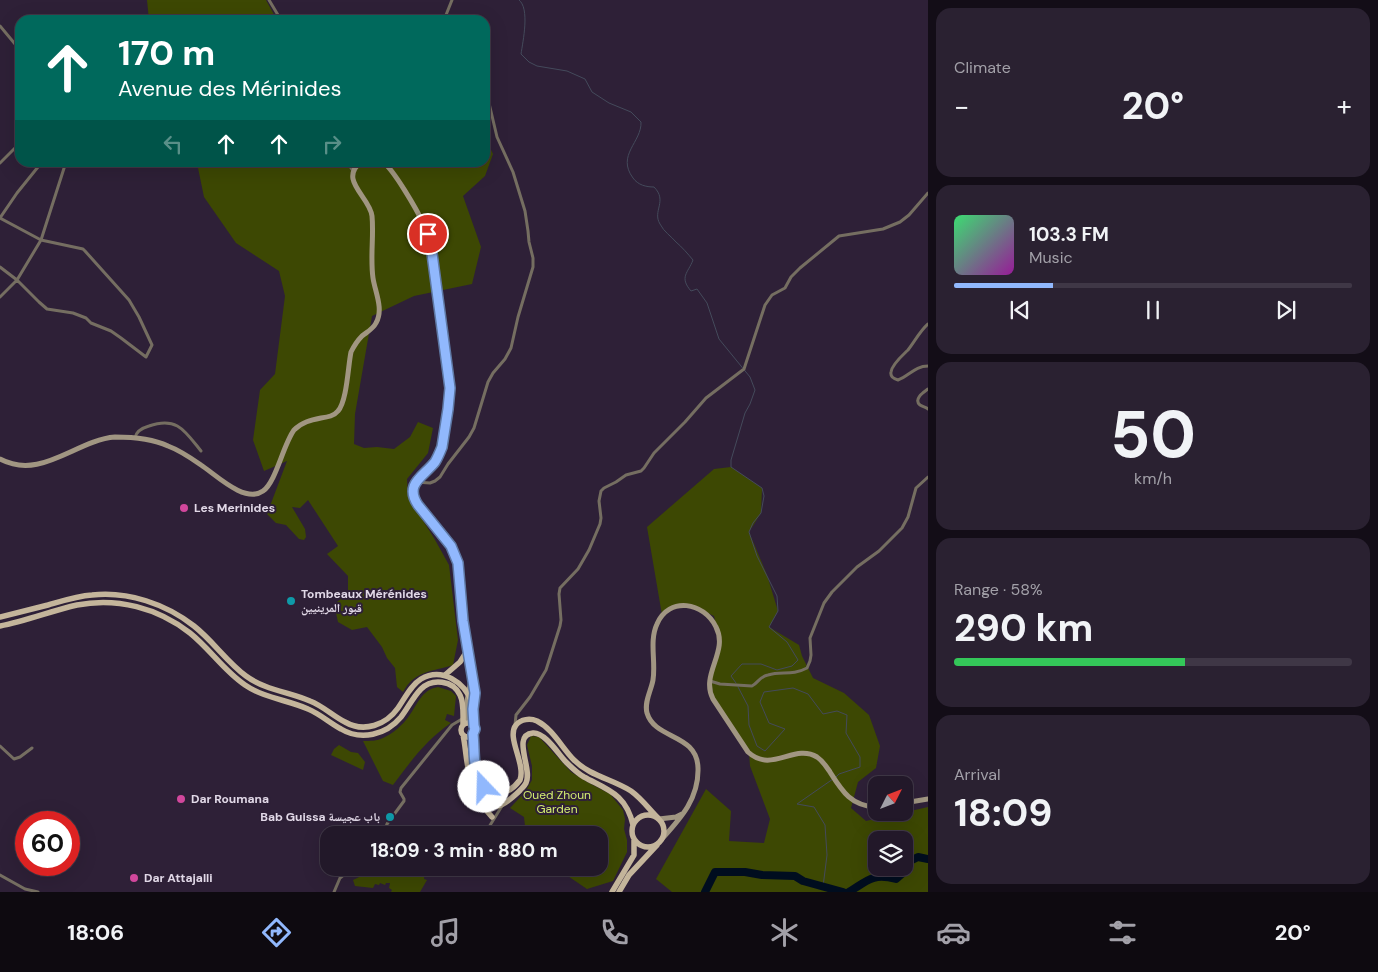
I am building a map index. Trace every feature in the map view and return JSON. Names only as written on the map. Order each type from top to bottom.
[{"type":"main road","points":[[0,459],[22,465],[40,465],[96,441],[117,437],[134,438],[169,446],[235,489],[246,494],[264,491],[295,430],[307,421],[328,417],[340,409],[344,399],[352,352],[358,341],[376,324],[379,316],[373,279],[372,210],[357,189],[353,178],[353,171],[356,167]]},
{"type":"main road","points":[[389,167],[423,222],[431,246],[450,388],[439,454],[416,482],[413,493],[414,498],[451,546],[458,563],[463,621],[475,693],[473,709],[475,729],[473,734],[478,779],[484,787],[497,793],[509,790],[516,785],[521,777],[522,768],[513,733],[516,725],[528,719],[540,723],[546,727],[582,767],[630,791],[639,798],[662,824],[664,830],[660,841],[653,846],[645,847],[638,844],[633,838]]},
{"type":"main road","points":[[0,617],[76,597],[121,595],[144,600],[182,617],[209,639],[238,669],[256,682],[308,700],[344,722],[360,727],[372,727],[390,717],[413,686],[421,679],[433,675],[444,675],[457,681],[468,694],[473,709]]},
{"type":"main road","points":[[0,626],[84,604],[105,602],[135,606],[164,617],[187,631],[237,679],[250,688],[268,696],[309,709],[352,734],[368,736],[387,729],[400,718],[421,689],[434,682],[450,684],[458,691],[461,698],[464,722]]},
{"type":"main road","points":[[619,892],[631,872],[691,804],[698,777],[695,753],[686,744],[656,726],[647,714],[646,708],[654,674],[654,630],[662,616],[670,609],[686,605],[696,607],[708,615],[718,629],[719,653],[709,680],[709,686],[713,700],[753,757],[771,761],[798,754],[808,754],[817,757],[822,761],[840,788],[856,802],[868,807]]},
{"type":"main road","points":[[444,675],[460,662],[468,651]]},
{"type":"main road","points":[[472,677],[461,730],[470,778],[474,786],[497,806],[503,804],[526,783],[528,774],[523,742],[532,733],[537,733],[545,738],[575,770],[617,795],[629,814],[635,846],[634,855],[612,892]]},
{"type":"main road","points":[[464,722],[474,726]]},
{"type":"main road","points":[[463,735],[468,737],[473,734]]},
{"type":"main road","points":[[480,793],[480,803],[493,819]]},
{"type":"main road","points":[[913,802],[928,799]]},
{"type":"main road","points":[[632,825],[642,816],[650,815],[658,819],[676,817],[685,812]]},
{"type":"street","points":[[269,0],[278,15]]},
{"type":"street","points":[[446,15],[452,0]]},
{"type":"street","points":[[0,26],[15,44]]},
{"type":"street","points":[[416,482],[430,483],[440,477],[474,428],[488,382],[493,373],[505,360],[511,348],[533,267],[534,258],[529,242],[528,222],[520,192],[497,137],[490,107]]},
{"type":"street","points":[[0,163],[15,148]]},
{"type":"street","points":[[0,267],[17,280],[47,309],[86,318],[91,323],[111,331],[146,357],[152,345],[139,317],[129,300],[83,249],[41,240],[0,218],[38,167]]},
{"type":"street","points":[[0,297],[17,280],[41,240],[64,167]]},
{"type":"street","points":[[350,167],[353,171]]},
{"type":"street","points":[[516,725],[516,715],[530,697],[549,663],[560,620],[560,588],[583,562],[600,524],[599,501],[601,491],[626,475],[641,471],[654,453],[706,398],[743,370],[747,363],[765,305],[772,295],[785,288],[796,272],[838,236],[883,229],[900,222],[928,194]]},
{"type":"street","points":[[928,324],[891,370],[891,374],[893,378],[898,380],[918,367],[928,366]]},
{"type":"street","points":[[928,389],[918,397],[918,400],[920,405],[928,409]]},
{"type":"street","points":[[134,438],[137,432],[144,427],[163,422],[171,423],[180,427],[201,451]]},
{"type":"street","points":[[709,680],[720,684],[754,685],[767,675],[789,674],[807,668],[811,655],[810,638],[824,603],[832,592],[857,567],[879,551],[902,528],[908,517],[916,488],[928,477]]},
{"type":"street","points":[[386,826],[404,801],[400,788],[452,725],[464,722]]},
{"type":"street","points":[[0,746],[14,760],[32,748]]},
{"type":"street","points":[[491,802],[493,819]]},
{"type":"street","points":[[490,826],[503,804]]},
{"type":"street","points":[[0,875],[25,889],[38,892]]},
{"type":"street","points":[[334,892],[342,876]]},
{"type":"green space","points":[[147,0],[266,0],[274,15],[148,15]]},
{"type":"green space","points":[[490,148],[493,154],[490,162]]},
{"type":"green space","points":[[198,167],[488,167],[485,176],[463,196],[481,247],[472,284],[414,296],[372,316],[355,414],[354,444],[364,448],[394,449],[410,437],[418,422],[433,428],[428,453],[407,479],[408,497],[449,565],[458,640],[453,665],[425,673],[413,679],[403,692],[397,687],[395,668],[367,627],[352,630],[338,622],[334,604],[348,594],[348,576],[327,554],[338,546],[308,500],[300,508],[292,507],[305,529],[306,537],[304,540],[299,539],[286,525],[276,523],[267,514],[287,461],[264,471],[253,440],[260,390],[275,374],[285,296],[279,271],[236,243],[204,197]]},
{"type":"green space","points":[[731,467],[762,488],[761,513],[749,532],[767,575],[778,611],[769,627],[799,645],[802,656],[813,678],[844,693],[869,715],[880,746],[876,768],[858,782],[851,808],[866,821],[913,821],[913,810],[928,807],[928,892],[672,892],[656,879],[706,789],[731,811],[729,841],[764,843],[770,819],[750,766],[749,752],[713,700],[711,673],[720,644],[714,616],[690,604],[670,608],[662,615],[647,527],[714,469]]},
{"type":"green space","points":[[438,687],[451,691],[456,696],[454,716],[447,714],[445,720],[451,723],[442,729],[412,759],[393,785],[383,781],[363,741],[378,740],[394,732],[407,719],[424,694]]},
{"type":"green space","name":"Oued Zhoun Garden","points":[[531,736],[539,737],[571,772],[610,794],[623,810],[627,852],[613,881],[587,889],[568,876],[608,876],[608,826],[525,826],[524,817],[510,808],[525,792],[532,780],[532,766],[527,745]]},
{"type":"green space","points":[[339,745],[351,752],[358,753],[365,762],[363,770],[331,755]]},
{"type":"green space","points":[[361,876],[424,876],[424,879],[427,880],[420,892],[391,892],[392,890],[389,888],[390,883],[385,885],[375,884],[373,888],[355,886],[353,880]]},
{"type":"waterway","points":[[519,0],[525,17],[521,54],[529,62],[537,66],[567,71],[585,79],[592,92],[609,103],[631,112],[641,122],[638,136],[628,155],[629,170],[637,182],[645,186],[654,187],[658,192],[660,197],[658,215],[660,224],[693,260],[685,278],[687,286],[691,291],[697,289],[707,303],[719,339],[750,377],[755,390],[745,413],[731,460],[731,467],[762,488],[764,496],[761,513],[749,532],[757,556],[777,596],[778,611],[769,627],[787,642],[798,660],[792,666],[777,670],[761,664],[742,664],[731,676],[736,683]]},
{"type":"waterway","points":[[738,687],[748,706],[749,725],[757,746],[765,751],[785,729],[769,723],[760,702],[764,692],[793,688],[808,694],[823,714],[837,711],[847,715],[846,733],[860,757],[860,767],[839,774],[836,777]]},
{"type":"waterway","points":[[823,887],[827,855],[825,825],[814,807],[797,804],[833,779]]},
{"type":"waterway","points":[[849,892],[876,877],[896,879],[904,872],[908,862],[918,857],[928,859]]},
{"type":"waterway","points":[[705,892],[715,872],[795,876],[803,881],[843,892]]},
{"type":"place","name":"Les Merinides","points":[[184,508]]},
{"type":"place","name":"Tombeaux Mérénides قبور المرينيين","points":[[291,601]]},
{"type":"place","name":"Dar Roumana","points":[[181,799]]},
{"type":"place","name":"Bab Guissa باب عجيسة","points":[[390,817]]},
{"type":"place","name":"Dar Attajalli","points":[[134,878]]},
{"type":"route","points":[[428,234],[442,322],[450,400],[442,447],[430,468],[419,477],[413,493],[418,505],[451,546],[458,563],[463,621],[475,693],[473,709],[475,732],[473,734],[476,770],[478,779],[484,787]]}]
